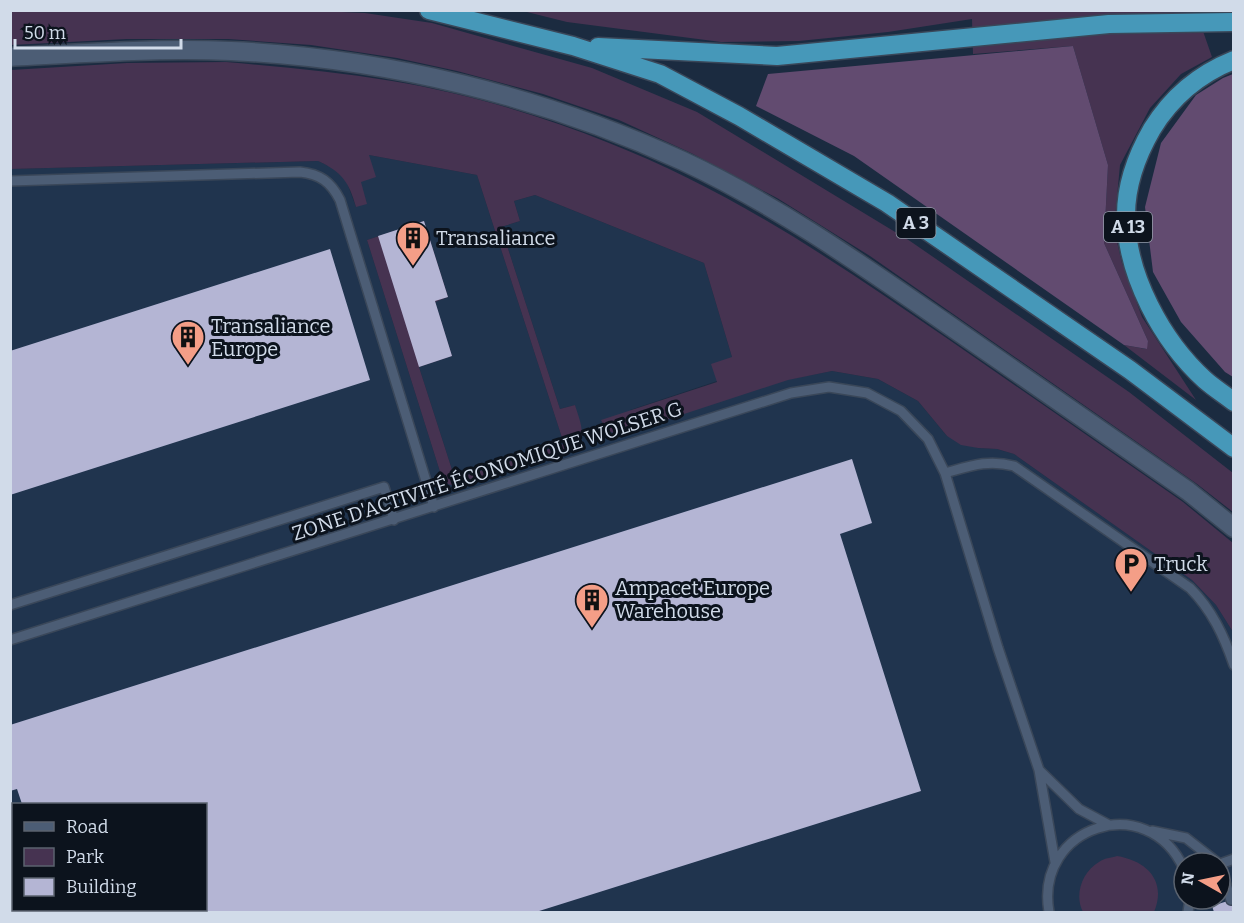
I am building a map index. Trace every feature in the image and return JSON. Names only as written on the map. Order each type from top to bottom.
[{"type":"highway","name":"A 3","points":[[429,10],[573,46],[660,74],[739,116],[887,203],[1130,370],[1233,448]]},
{"type":"highway","name":"A 3","points":[[573,46],[777,56],[1109,24],[1233,22]]},
{"type":"highway","name":"A 13","points":[[1233,60],[1215,67],[1191,84],[1162,114],[1140,149],[1130,180],[1126,216],[1132,259],[1146,300],[1169,339],[1204,379],[1233,402]]},
{"type":"main road","points":[[10,57],[127,51],[205,51],[318,58],[455,82],[541,106],[613,131],[685,162],[770,208],[864,267],[1188,491],[1233,528]]},
{"type":"lane","points":[[10,181],[300,172],[325,179],[340,200],[434,507]]},
{"type":"lane","name":"ZONE D'ACTIVITÉ ÉCONOMIQUE WOLSER G","points":[[10,640],[791,393],[829,387],[867,393],[901,411],[928,438],[945,473],[998,648],[1039,770],[1055,862]]},
{"type":"lane","points":[[945,473],[997,462],[1014,466],[1190,588],[1221,631],[1233,665]]},
{"type":"lane","points":[[10,605],[384,487],[394,520]]},
{"type":"lane","name":"ZONE D'ACTIVITÉ ÉCONOMIQUE WOLSER G","points":[[1039,770],[1078,808],[1109,825]]},
{"type":"lane","name":"ZONE D'ACTIVITÉ ÉCONOMIQUE WOLSER G","points":[[1049,912],[1046,898],[1048,880],[1055,862],[1069,844],[1087,831],[1109,825],[1127,825],[1186,838],[1202,851]]},
{"type":"lane","name":"ZONE D'ACTIVITÉ ÉCONOMIQUE WOLSER G","points":[[1147,830],[1172,851]]},
{"type":"shaded area","points":[[1073,46],[1108,165],[1104,243],[1148,341],[1147,349],[1124,345],[854,156],[756,106],[768,74]]},
{"type":"shaded area","points":[[1234,74],[1233,377],[1225,372],[1181,322],[1153,272],[1145,207],[1161,143],[1196,95],[1223,78]]},
{"type":"shaded area","points":[[369,155],[477,175],[564,444],[455,479],[419,367],[435,301],[448,297],[424,221],[367,240],[442,478],[446,483],[577,447],[575,405],[560,409],[501,227],[520,221],[514,201],[535,195],[704,263],[732,357],[717,381],[630,410],[832,371],[878,379],[918,401],[947,436],[978,448],[997,449],[1014,454],[1192,580],[1216,605],[1233,632],[1233,912],[11,912],[10,169],[318,161],[333,168],[346,180],[356,207],[360,182]]},
{"type":"green space","points":[[11,10],[295,10],[365,13],[432,23],[592,68],[697,112],[910,241],[1129,392],[1233,473],[1233,512],[1197,484],[870,256],[777,198],[691,153],[619,120],[543,94],[457,71],[397,58],[311,45],[228,39],[127,39],[11,45]]},
{"type":"green space","points":[[523,11],[1196,11],[1212,57],[1181,74],[1150,108],[1120,165],[1114,229],[1122,263],[1142,317],[1196,400],[1124,345],[1146,349],[1148,341],[1104,243],[1108,165],[1073,46],[973,54],[972,19],[888,32],[799,41],[721,42],[567,22]]},
{"type":"green space","points":[[226,62],[330,72],[392,81],[502,106],[609,143],[699,183],[742,207],[826,257],[948,339],[1183,502],[1233,543],[1233,632],[1216,605],[1192,580],[1014,454],[997,449],[961,445],[947,436],[918,401],[878,379],[832,371],[788,380],[623,434],[609,431],[601,420],[717,382],[711,364],[732,357],[704,263],[535,195],[514,201],[520,221],[501,227],[560,409],[575,405],[582,432],[580,442],[577,447],[460,485],[448,484],[442,478],[367,240],[424,221],[448,297],[435,302],[452,356],[419,367],[455,479],[564,444],[477,175],[369,155],[376,177],[361,182],[367,204],[356,207],[347,184],[339,174],[318,161],[11,169],[11,70],[127,63]]},
{"type":"green space","points":[[1117,856],[1137,862],[1152,874],[1158,891],[1154,912],[1083,912],[1079,898],[1084,878],[1093,866],[1105,859]]},
{"type":"building","name":"Transaliance","points":[[424,221],[448,297],[435,301],[452,356],[419,367],[378,236]]},
{"type":"building","name":"Transaliance Europe","points":[[330,249],[370,380],[10,495],[10,351]]},
{"type":"building","name":"Ampacet Europe Warehouse","points":[[852,459],[872,523],[840,534],[921,791],[536,912],[56,912],[207,911],[207,803],[22,803],[17,789],[10,791],[10,725]]},
{"type":"building","points":[[1234,899],[1234,912],[1214,912],[1232,911],[1232,900]]},
{"type":"place","name":"Transaliance","points":[[413,267]]},
{"type":"place","name":"Transaliance Europe","points":[[188,366]]},
{"type":"place","name":"Truck","points":[[1131,593]]},
{"type":"place","name":"Ampacet Europe Warehouse","points":[[592,629]]}]
